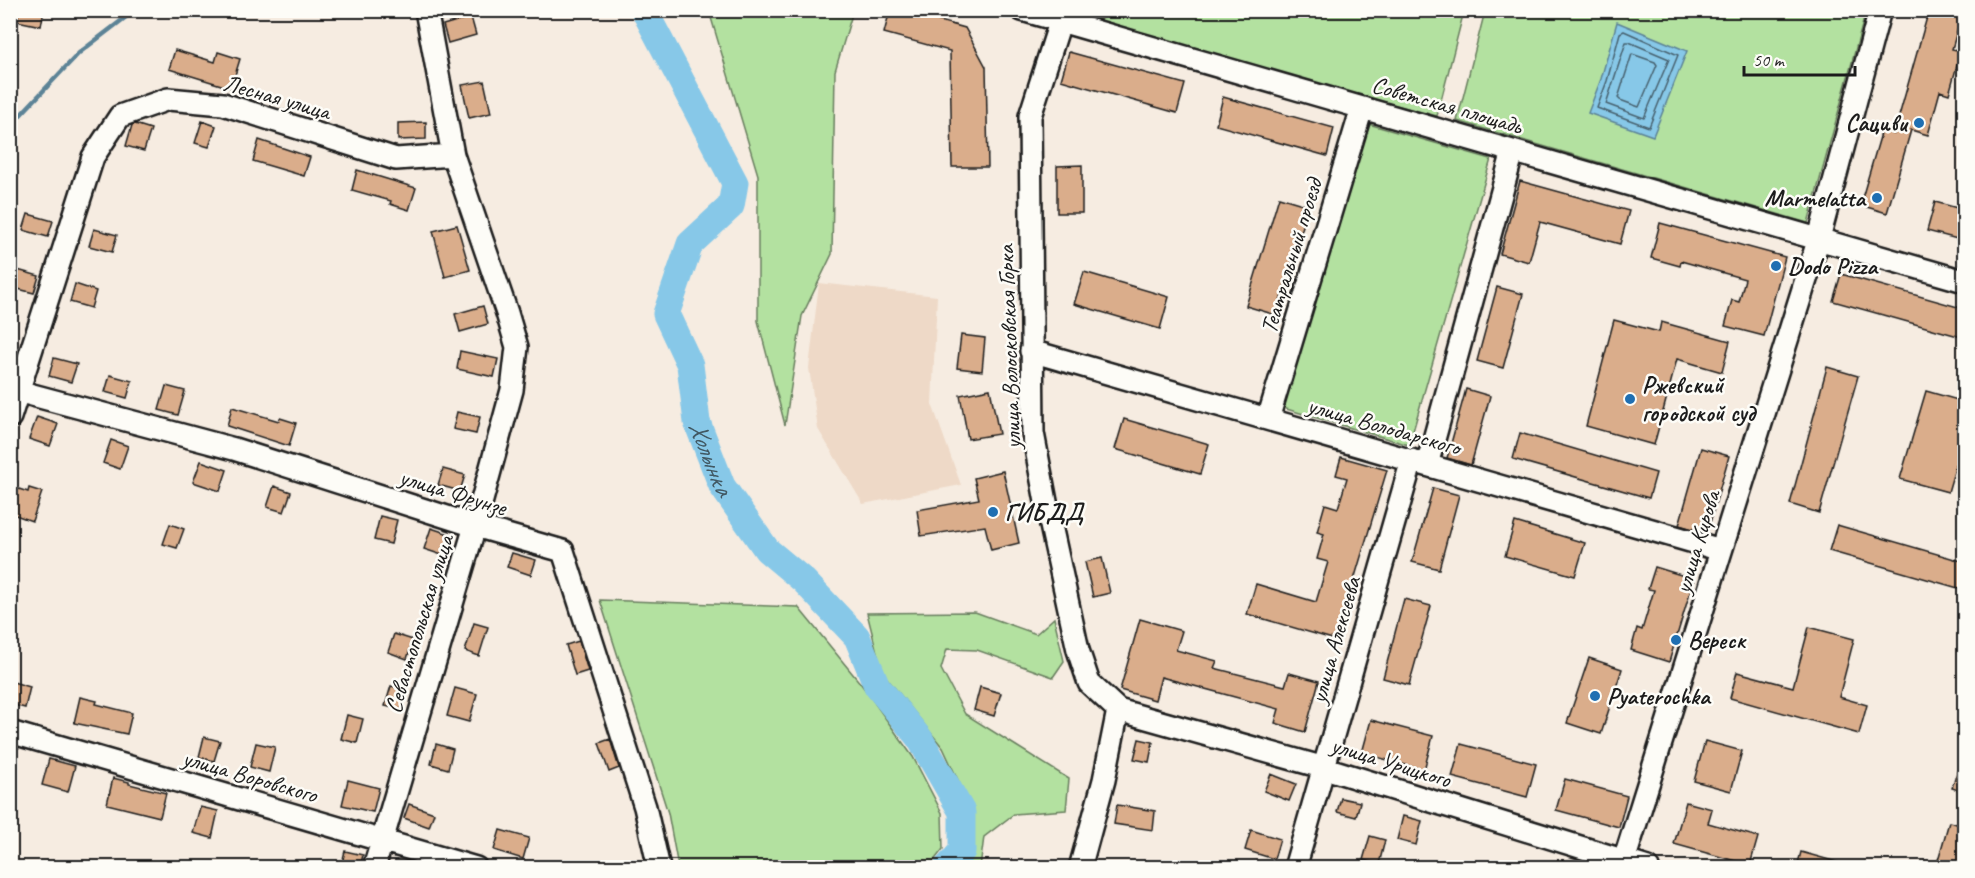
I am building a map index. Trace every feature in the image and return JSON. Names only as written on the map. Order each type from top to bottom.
[{"type":"street","name":"Севастопольская улица","points":[[374,867],[475,526],[512,390],[517,347],[453,155],[426,10]]},
{"type":"street","name":"Советская площадь","points":[[1022,10],[1062,16],[1362,108],[1965,281]]},
{"type":"street","points":[[1819,238],[1880,10]]},
{"type":"street","name":"улица Волосковская Горка","points":[[1062,16],[1029,116],[1033,433],[1078,650],[1089,683],[1119,710]]},
{"type":"street","name":"Лесная улица","points":[[10,417],[14,390],[93,157],[120,116],[168,99],[223,104],[396,159],[453,155]]},
{"type":"street","name":"Театральный проезд","points":[[1268,419],[1362,108]]},
{"type":"street","name":"улица Алексеева","points":[[1296,867],[1513,151]]},
{"type":"street","name":"улица Кирова","points":[[1624,861],[1819,238]]},
{"type":"street","name":"улица Володарского","points":[[1031,351],[1721,550]]},
{"type":"street","name":"улица Фрунзе","points":[[14,390],[234,449],[475,526],[563,551],[645,807],[659,867]]},
{"type":"street","points":[[1080,867],[1104,780],[1119,710]]},
{"type":"street","name":"улица Урицкого","points":[[1119,710],[1325,768],[1648,867]]},
{"type":"street","name":"улица Воровского","points":[[10,732],[476,867]]},
{"type":"shaded area","points":[[819,283],[937,296],[932,404],[961,485],[863,504],[818,429],[809,368]]},
{"type":"green space","points":[[1080,10],[1464,11],[1437,116],[1077,20]]},
{"type":"green space","points":[[709,11],[853,11],[835,71],[832,254],[802,316],[785,425],[758,321],[758,175]]},
{"type":"green space","points":[[1485,11],[1866,11],[1808,223],[1457,121]]},
{"type":"green space","points":[[1365,123],[1491,159],[1409,445],[1283,408]]},
{"type":"green space","points":[[600,600],[798,607],[861,684],[913,757],[942,813],[943,849],[929,867],[678,867],[668,813]]},
{"type":"green space","points":[[975,612],[1036,634],[1054,618],[1064,661],[1053,677],[977,650],[947,649],[941,669],[965,714],[1069,779],[1066,810],[1014,814],[984,837],[980,867],[956,867],[973,847],[967,799],[943,748],[882,672],[867,613]]},
{"type":"water","points":[[1617,22],[1687,51],[1653,136],[1588,113],[1601,79]]},
{"type":"building","points":[[19,10],[44,10],[41,26],[17,21]]},
{"type":"building","points":[[890,10],[900,10],[965,28],[986,67],[988,167],[952,167],[950,51],[884,33]]},
{"type":"building","points":[[1929,10],[1963,10],[1952,49],[1961,51],[1949,94],[1940,91],[1928,135],[1911,130],[1887,213],[1860,205],[1882,130],[1894,134]]},
{"type":"building","points":[[471,17],[476,35],[448,43],[443,25]]},
{"type":"building","points":[[175,50],[215,62],[218,52],[240,59],[231,88],[169,69]]},
{"type":"building","points":[[1069,52],[1185,84],[1177,113],[1061,80]]},
{"type":"building","points":[[484,81],[491,113],[469,118],[462,85]]},
{"type":"building","points":[[1223,97],[1334,128],[1327,156],[1216,125]]},
{"type":"building","points":[[202,121],[216,126],[209,147],[195,143]]},
{"type":"building","points":[[426,122],[426,139],[398,140],[398,123]]},
{"type":"building","points":[[132,125],[151,129],[144,151],[126,146]]},
{"type":"building","points":[[259,140],[310,157],[304,176],[253,161]]},
{"type":"building","points":[[1082,165],[1082,213],[1057,213],[1057,166]]},
{"type":"building","points":[[357,170],[416,188],[409,210],[390,204],[391,201],[352,190]]},
{"type":"building","points":[[1520,181],[1629,211],[1620,244],[1540,222],[1529,262],[1500,254]]},
{"type":"building","points":[[1279,197],[1309,206],[1276,315],[1246,306]]},
{"type":"building","points":[[1935,202],[1965,210],[1965,241],[1927,231]]},
{"type":"building","points":[[28,214],[53,221],[48,237],[23,230]]},
{"type":"building","points":[[1660,223],[1785,257],[1764,336],[1725,326],[1732,300],[1739,302],[1745,279],[1681,261],[1680,266],[1651,258]]},
{"type":"building","points":[[457,225],[470,270],[445,277],[433,231]]},
{"type":"building","points":[[94,229],[117,235],[112,252],[89,246]]},
{"type":"building","points":[[14,269],[39,276],[34,293],[10,287]]},
{"type":"building","points":[[1084,272],[1169,297],[1160,329],[1074,304]]},
{"type":"building","points":[[1841,274],[1965,309],[1965,338],[1833,301]]},
{"type":"building","points":[[75,284],[96,291],[91,308],[70,302]]},
{"type":"building","points":[[1497,287],[1523,294],[1503,368],[1477,361]]},
{"type":"building","points":[[483,306],[488,324],[460,332],[455,314]]},
{"type":"building","name":"Ржевский городской суд","points":[[1614,320],[1659,332],[1661,322],[1730,341],[1722,372],[1677,359],[1654,445],[1586,426]]},
{"type":"building","points":[[961,335],[985,338],[982,371],[957,368]]},
{"type":"building","points":[[460,351],[498,359],[494,377],[457,369]]},
{"type":"building","points":[[54,358],[77,364],[71,382],[49,376]]},
{"type":"building","points":[[1827,367],[1858,376],[1819,513],[1790,504]]},
{"type":"building","points":[[110,375],[132,381],[127,398],[105,392]]},
{"type":"building","points":[[166,386],[185,391],[178,415],[159,410]]},
{"type":"building","points":[[990,389],[999,434],[968,439],[960,395]]},
{"type":"building","points":[[1466,389],[1490,396],[1471,465],[1447,458]]},
{"type":"building","points":[[1926,391],[1965,402],[1965,434],[1948,492],[1900,479]]},
{"type":"building","points":[[232,407],[279,421],[280,418],[296,423],[289,446],[227,426]]},
{"type":"building","points":[[457,412],[480,417],[476,434],[453,429]]},
{"type":"building","points":[[37,417],[58,424],[50,446],[29,439]]},
{"type":"building","points":[[1124,419],[1209,444],[1200,474],[1115,449]]},
{"type":"building","points":[[1520,433],[1656,473],[1649,498],[1513,459]]},
{"type":"building","points":[[111,440],[128,446],[120,469],[103,463]]},
{"type":"building","points":[[1701,448],[1729,456],[1707,533],[1679,525]]},
{"type":"building","points":[[1341,457],[1387,470],[1336,640],[1247,614],[1256,584],[1316,602],[1328,562],[1317,559],[1324,534],[1317,532],[1325,504],[1338,508],[1347,478],[1336,475]]},
{"type":"building","points":[[201,461],[227,470],[220,491],[193,482]]},
{"type":"building","points":[[443,469],[465,475],[460,491],[438,485]]},
{"type":"building","points":[[1003,471],[1019,543],[991,550],[985,526],[921,536],[917,510],[979,499],[974,478]]},
{"type":"building","points":[[274,486],[291,492],[284,512],[267,507]]},
{"type":"building","points":[[16,488],[28,492],[29,488],[42,492],[32,521],[10,513],[10,503]]},
{"type":"building","points":[[1433,488],[1459,495],[1439,569],[1412,562]]},
{"type":"building","points":[[380,516],[397,520],[391,544],[374,540]]},
{"type":"building","points":[[1515,522],[1585,543],[1575,576],[1505,556]]},
{"type":"building","points":[[170,524],[184,529],[177,548],[163,544]]},
{"type":"building","points":[[1837,525],[1965,562],[1965,590],[1829,551]]},
{"type":"building","points":[[431,528],[452,535],[445,556],[424,549]]},
{"type":"building","points":[[512,553],[536,560],[531,575],[507,567]]},
{"type":"building","points":[[1102,558],[1110,593],[1093,597],[1085,562]]},
{"type":"building","points":[[1655,567],[1694,579],[1669,662],[1631,650],[1637,628],[1642,630],[1654,590],[1648,589]]},
{"type":"building","points":[[1404,599],[1431,606],[1409,685],[1383,678]]},
{"type":"building","points":[[1140,619],[1182,631],[1176,650],[1217,661],[1214,668],[1285,686],[1289,673],[1319,681],[1305,732],[1275,723],[1279,709],[1161,677],[1155,700],[1120,690]]},
{"type":"building","points":[[474,623],[488,627],[479,656],[465,651]]},
{"type":"building","points":[[1809,627],[1854,639],[1839,697],[1867,705],[1859,734],[1730,698],[1737,672],[1793,687]]},
{"type":"building","points":[[394,634],[413,640],[407,659],[388,652]]},
{"type":"building","points":[[579,641],[588,671],[575,675],[566,645]]},
{"type":"building","name":"Pyaterochka","points":[[1589,658],[1622,669],[1601,734],[1567,723]]},
{"type":"building","points":[[13,682],[30,687],[25,708],[10,704]]},
{"type":"building","points":[[391,686],[407,690],[402,710],[385,706]]},
{"type":"building","points":[[980,687],[1001,693],[994,716],[974,710]]},
{"type":"building","points":[[455,688],[477,694],[469,722],[447,716]]},
{"type":"building","points":[[80,697],[97,701],[96,704],[132,713],[127,734],[74,723]]},
{"type":"building","points":[[347,715],[363,719],[357,743],[341,739]]},
{"type":"building","points":[[1371,720],[1433,736],[1424,770],[1362,753]]},
{"type":"building","points":[[204,737],[220,741],[214,761],[199,757]]},
{"type":"building","points":[[610,739],[619,768],[609,772],[599,743]]},
{"type":"building","points":[[1139,739],[1153,742],[1149,762],[1134,759]]},
{"type":"building","points":[[1705,741],[1742,751],[1731,791],[1694,781]]},
{"type":"building","points":[[256,743],[275,747],[269,772],[250,767]]},
{"type":"building","points":[[436,744],[453,749],[448,769],[431,764]]},
{"type":"building","points":[[1461,744],[1536,764],[1527,797],[1452,777]]},
{"type":"building","points":[[1962,756],[1965,757],[1965,792],[1952,788]]},
{"type":"building","points":[[49,759],[75,766],[68,792],[42,785]]},
{"type":"building","points":[[1271,774],[1296,784],[1289,801],[1264,791]]},
{"type":"building","points":[[113,778],[166,793],[160,817],[107,804]]},
{"type":"building","points":[[1565,779],[1627,796],[1619,827],[1556,810]]},
{"type":"building","points":[[348,780],[379,788],[373,812],[342,805]]},
{"type":"building","points":[[1341,798],[1360,802],[1356,817],[1337,812]]},
{"type":"building","points":[[1686,802],[1712,809],[1708,823],[1758,837],[1750,865],[1674,844]]},
{"type":"building","points":[[409,804],[434,813],[429,827],[404,818]]},
{"type":"building","points":[[1117,805],[1155,811],[1153,830],[1114,824]]},
{"type":"building","points":[[200,807],[218,811],[212,838],[193,833]]},
{"type":"building","points":[[1403,816],[1422,821],[1416,845],[1397,840]]},
{"type":"building","points":[[1949,822],[1965,826],[1965,867],[1936,867]]},
{"type":"building","points":[[500,830],[529,838],[523,859],[494,850]]},
{"type":"building","points":[[1251,830],[1280,839],[1274,859],[1245,850]]},
{"type":"building","points":[[1370,836],[1385,840],[1379,864],[1363,860]]},
{"type":"building","points":[[345,851],[363,855],[360,867],[341,867]]},
{"type":"building","points":[[1801,852],[1844,864],[1844,867],[1797,867]]},
{"type":"waterway","points":[[10,126],[79,53],[126,17],[130,10]]},
{"type":"waterway","name":"Холынка","points":[[644,10],[735,183],[731,206],[690,244],[666,314],[690,365],[697,422],[722,486],[767,550],[804,581],[857,637],[877,686],[920,739],[962,812],[962,851],[947,868]]},
{"type":"place","name":"Сациви","points":[[1919,123]]},
{"type":"place","name":"Marmelatta","points":[[1877,198]]},
{"type":"place","name":"Dodo Pizza","points":[[1776,266]]},
{"type":"place","name":"Ржевский городской суд","points":[[1630,399]]},
{"type":"place","name":"ГИБДД","points":[[993,512]]},
{"type":"place","name":"Вереск","points":[[1676,640]]},
{"type":"place","name":"Pyaterochka","points":[[1595,696]]}]
